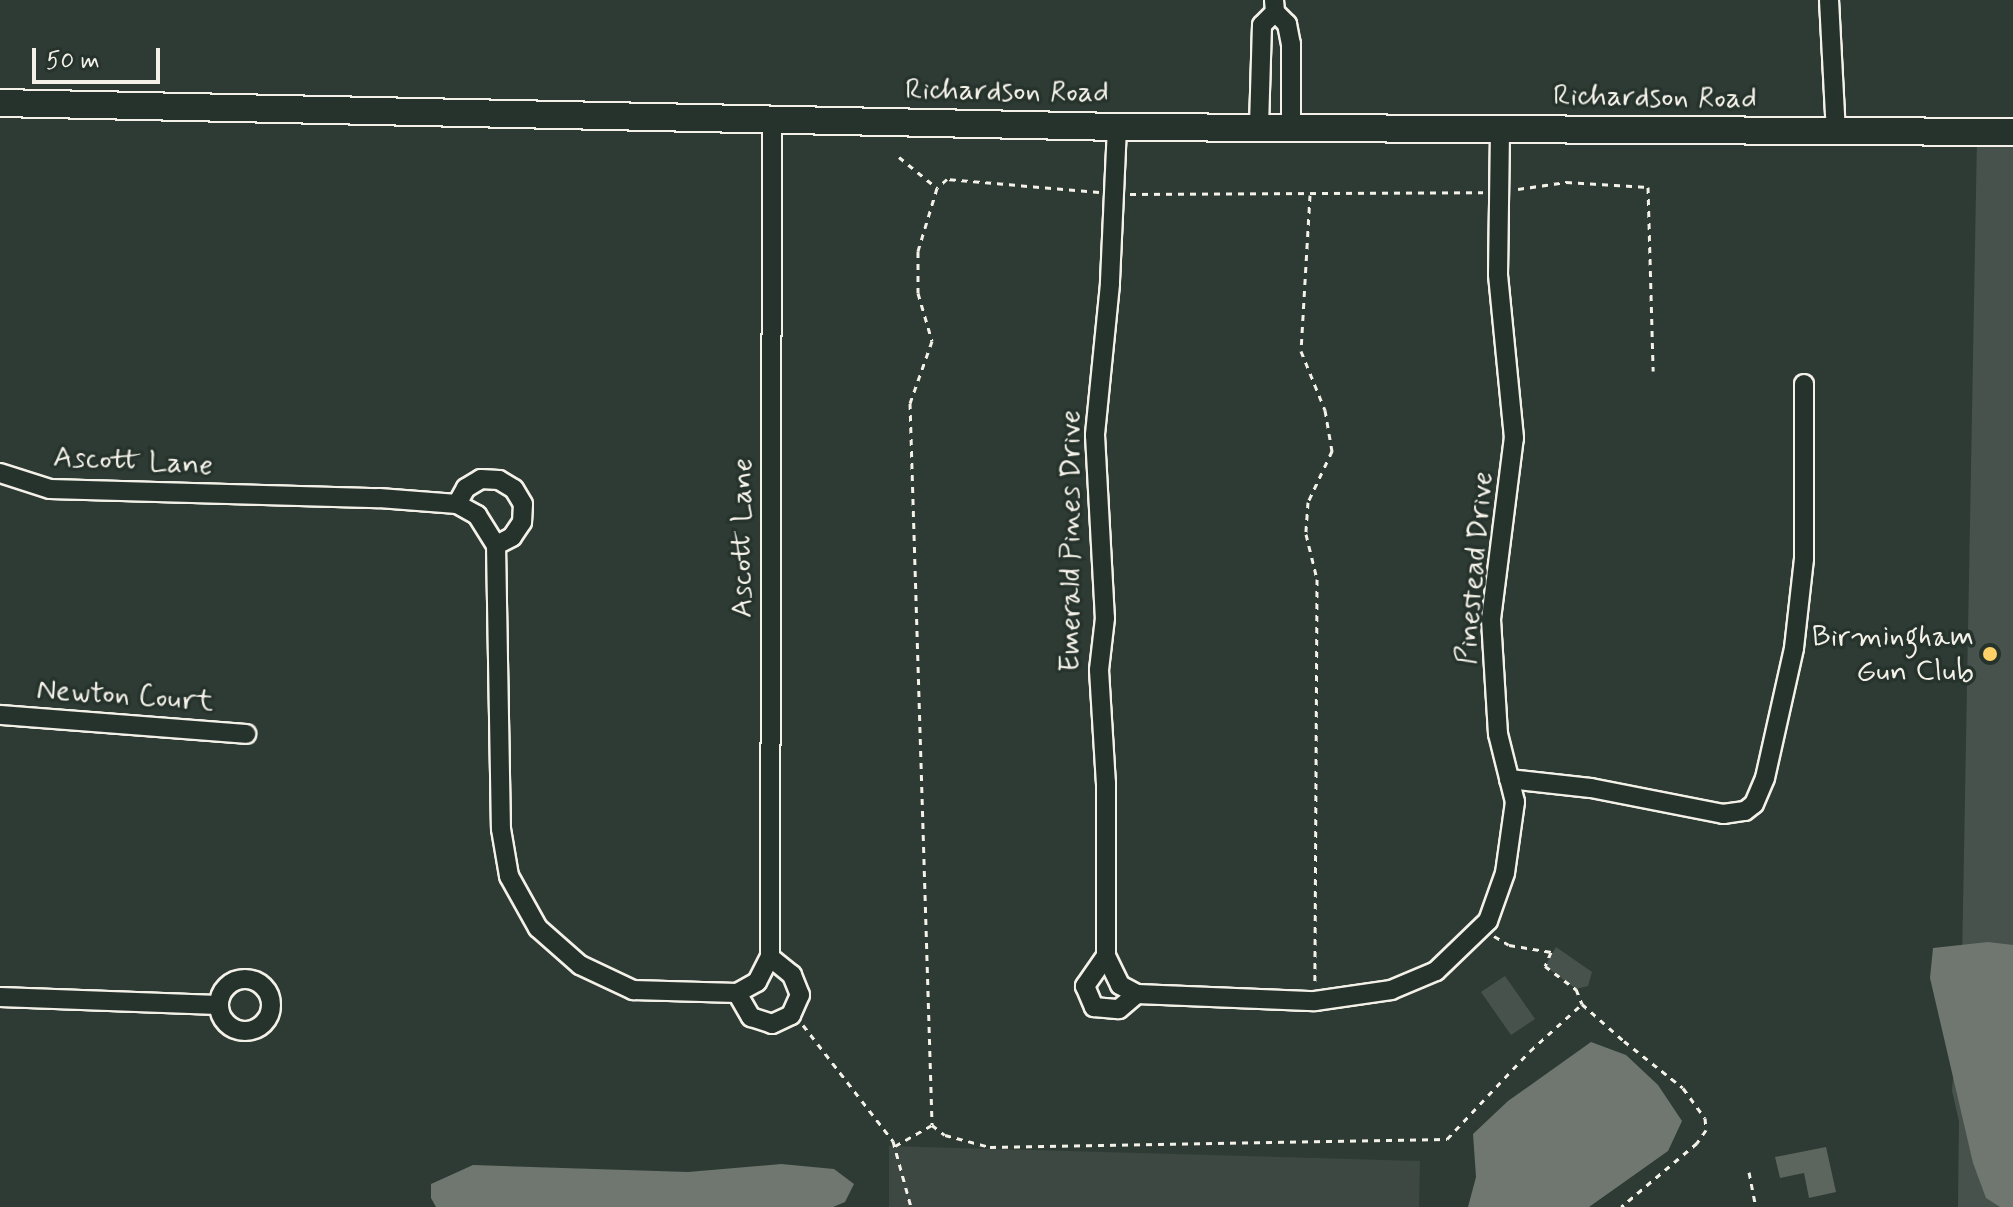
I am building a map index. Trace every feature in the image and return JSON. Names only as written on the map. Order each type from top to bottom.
[{"type":"street","points":[[1829,0],[1836,133]]},
{"type":"street","points":[[1259,126],[1262,25],[1275,6],[1287,24],[1291,44],[1291,126]]},
{"type":"street","name":"Richardson Road","points":[[0,103],[1117,127],[2013,132]]},
{"type":"street","name":"Ascott Lane","points":[[770,957],[772,119]]},
{"type":"street","name":"Emerald Pines Drive","points":[[1106,956],[1091,972],[1086,998],[1106,1012],[1119,1009],[1129,990],[1106,956],[1106,783],[1099,670],[1105,618],[1095,435],[1117,127]]},
{"type":"street","name":"Pinestead Drive","points":[[1129,990],[1315,1001],[1391,990],[1436,971],[1481,929],[1493,909],[1511,844],[1515,802],[1492,682],[1491,619],[1514,438],[1498,275],[1500,128]]},
{"type":"street","points":[[1509,779],[1591,788],[1723,814],[1754,804],[1765,778],[1794,648],[1804,559],[1804,384]]},
{"type":"street","name":"Ascott Lane","points":[[0,473],[50,489],[457,504]]},
{"type":"street","points":[[496,545],[512,537],[522,522],[523,504],[514,489],[499,480],[481,479],[466,488],[457,504],[489,527],[496,545],[501,829],[509,876],[538,928],[580,965],[633,990],[737,993],[757,982],[770,957],[792,975],[800,995],[792,1012],[772,1024],[751,1017],[737,993]]},
{"type":"street","name":"Newton Court","points":[[0,715],[246,734]]},
{"type":"street","points":[[0,997],[218,1005]]},
{"type":"path","points":[[899,157],[937,188]]},
{"type":"path","points":[[932,1125],[910,403],[932,341],[918,293],[918,251],[937,188],[947,179],[1114,193],[1310,195],[1498,192],[1566,182],[1648,187],[1653,371]]},
{"type":"path","points":[[1310,195],[1301,351],[1325,410],[1332,451],[1308,502],[1306,534],[1317,579],[1318,623],[1312,849],[1315,1001]]},
{"type":"path","points":[[1481,929],[1509,945],[1551,952],[1545,966],[1576,989],[1582,1004],[1667,1072],[1705,1118],[1706,1130],[1697,1143],[1621,1207]]},
{"type":"path","points":[[932,1125],[945,1135],[990,1147],[1447,1139],[1530,1051],[1582,1004]]},
{"type":"path","points":[[792,1012],[895,1146],[911,1207]]},
{"type":"path","points":[[895,1146],[932,1125]]},
{"type":"path","points":[[1749,1172],[1756,1207]]},
{"type":"shaded area","name":"Birmingham Gun Club","points":[[2013,137],[2013,1207],[1958,1207],[1959,1121],[1952,1091],[1962,963],[1977,138]]},
{"type":"shaded area","points":[[1988,942],[2013,945],[2013,1207],[2000,1207],[1986,1198],[1973,1163],[1930,978],[1933,948]]},
{"type":"shaded area","points":[[1556,947],[1592,972],[1588,986],[1576,989],[1545,966]]},
{"type":"shaded area","points":[[1505,976],[1535,1019],[1511,1035],[1481,992]]},
{"type":"shaded area","points":[[1591,1042],[1626,1055],[1658,1085],[1682,1121],[1668,1151],[1589,1207],[1468,1207],[1476,1177],[1473,1134],[1508,1101]]},
{"type":"shaded area","points":[[889,1146],[1420,1161],[1419,1207],[889,1207]]},
{"type":"shaded area","points":[[781,1164],[834,1169],[854,1184],[845,1202],[833,1207],[436,1207],[431,1198],[431,1184],[473,1165],[688,1172]]},
{"type":"building","points":[[1826,1147],[1836,1192],[1809,1198],[1804,1173],[1780,1178],[1775,1157]]},
{"type":"place","name":"Birmingham Gun Club","points":[[1990,654]]}]
